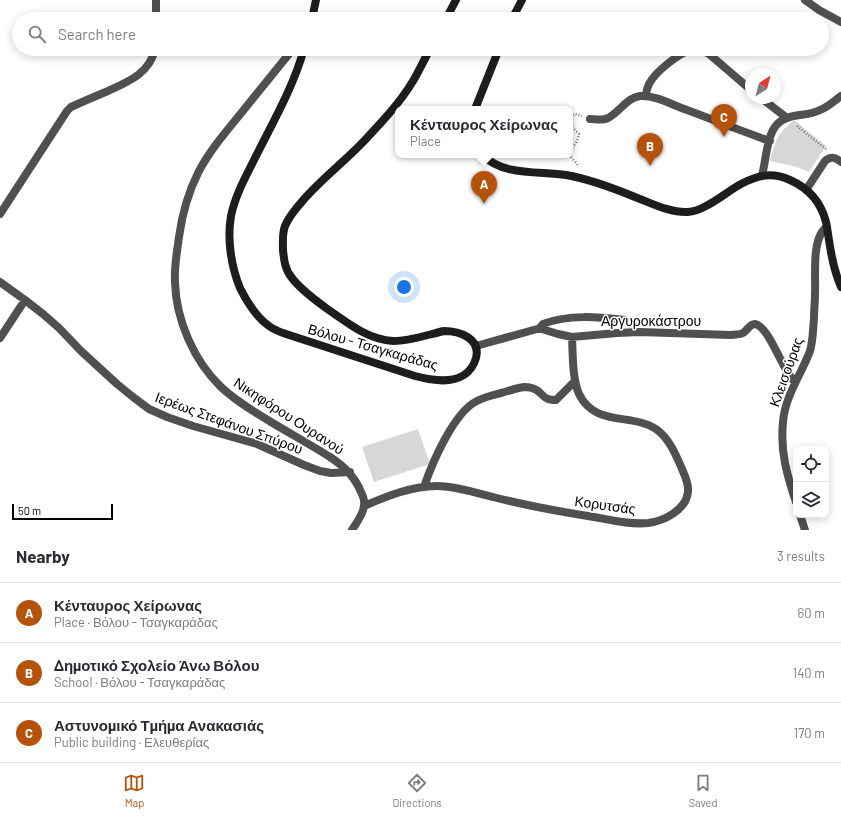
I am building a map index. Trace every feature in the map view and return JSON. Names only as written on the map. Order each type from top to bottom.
[{"type":"main road","points":[[313,12],[316,0]]},
{"type":"main road","points":[[450,12],[456,0]]},
{"type":"main road","points":[[516,12],[522,0]]},
{"type":"main road","name":"Βόλου - Τσαγκαράδας","points":[[302,56],[284,101],[244,180],[233,208],[230,226],[230,247],[234,271],[245,297],[259,318],[268,326],[277,331],[425,378],[434,380],[449,380],[463,376],[475,361],[477,350],[476,346],[466,336],[450,331],[399,340],[385,340],[372,336],[352,325],[310,296],[291,278],[284,260],[282,242],[285,226],[292,213],[315,188],[364,141],[392,110],[413,82],[426,56]]},
{"type":"main road","points":[[476,106],[496,56]]},
{"type":"main road","points":[[485,158],[490,162],[505,168],[574,176],[596,182],[658,206],[680,212],[694,211],[755,177],[762,175],[785,178],[806,190],[819,203],[824,215],[834,267],[841,287]]},
{"type":"street","points":[[156,0],[156,12]]},
{"type":"street","points":[[805,0],[823,12]]},
{"type":"street","points":[[829,15],[841,22]]},
{"type":"street","points":[[0,214],[67,111],[71,107],[134,78],[146,68],[153,56]]},
{"type":"street","name":"Νικηφόρου Ουρανού","points":[[287,56],[225,133],[210,153],[198,174],[186,202],[180,229],[176,257],[175,282],[178,304],[182,324],[191,345],[208,373],[222,388],[256,413],[340,463],[350,472],[360,488],[364,506]]},
{"type":"street","points":[[646,96],[650,82],[657,73],[680,56]]},
{"type":"street","points":[[711,56],[745,85]]},
{"type":"street","points":[[590,118],[603,120],[608,118],[631,99],[646,96],[663,101],[738,130],[770,140]]},
{"type":"street","points":[[762,175],[772,131],[776,125],[783,119],[820,111],[841,96]]},
{"type":"street","points":[[769,104],[787,118]]},
{"type":"street","points":[[806,190],[823,163],[831,158],[835,158],[841,162]]},
{"type":"street","name":"Κλεισούρας","points":[[793,492],[784,459],[782,443],[783,422],[788,400],[810,351],[812,342],[815,294],[816,253],[820,234],[827,228]]},
{"type":"street","name":"Ιερέως Στεφάνου Σπύρου","points":[[0,282],[25,300],[58,328],[117,384],[149,409],[193,426],[257,444],[320,471],[331,473],[350,472]]},
{"type":"street","points":[[0,338],[25,300]]},
{"type":"street","points":[[539,329],[543,324],[560,319],[600,318],[625,320]]},
{"type":"street","name":"Αργυροκάστρου","points":[[476,346],[539,329],[572,337],[640,332],[739,334],[743,333],[753,324],[757,324],[762,327],[775,347],[788,374],[795,382]]},
{"type":"street","name":"Κορυτσάς","points":[[364,506],[402,492],[424,487],[438,486],[550,509],[625,522],[648,523],[662,520],[680,508],[688,492],[688,485],[677,458],[665,438],[657,430],[645,424],[607,416],[596,411],[585,402],[575,381],[572,337]]},
{"type":"street","points":[[424,487],[433,463],[450,431],[462,413],[470,405],[485,398],[524,387],[529,387],[538,391],[546,399],[556,400],[575,381]]},
{"type":"street","points":[[352,530],[364,506]]},
{"type":"street","points":[[801,518],[805,530]]},
{"type":"path","points":[[787,118],[825,148],[831,158]]},
{"type":"path","points":[[573,128],[579,134],[573,146]]},
{"type":"shaded area","points":[[794,120],[826,146],[809,172],[797,167],[770,161],[778,138],[784,129]]},
{"type":"shaded area","points":[[418,429],[430,464],[374,482],[362,447]]},
{"type":"place","name":"Αστυνομικό Τμήμα Ανακασιάς","points":[[724,137]]},
{"type":"place","name":"Δημοτικό Σχολείο Άνω Βόλου","points":[[650,166]]},
{"type":"place","name":"Κένταυρος Χείρωνας","points":[[484,204]]}]
